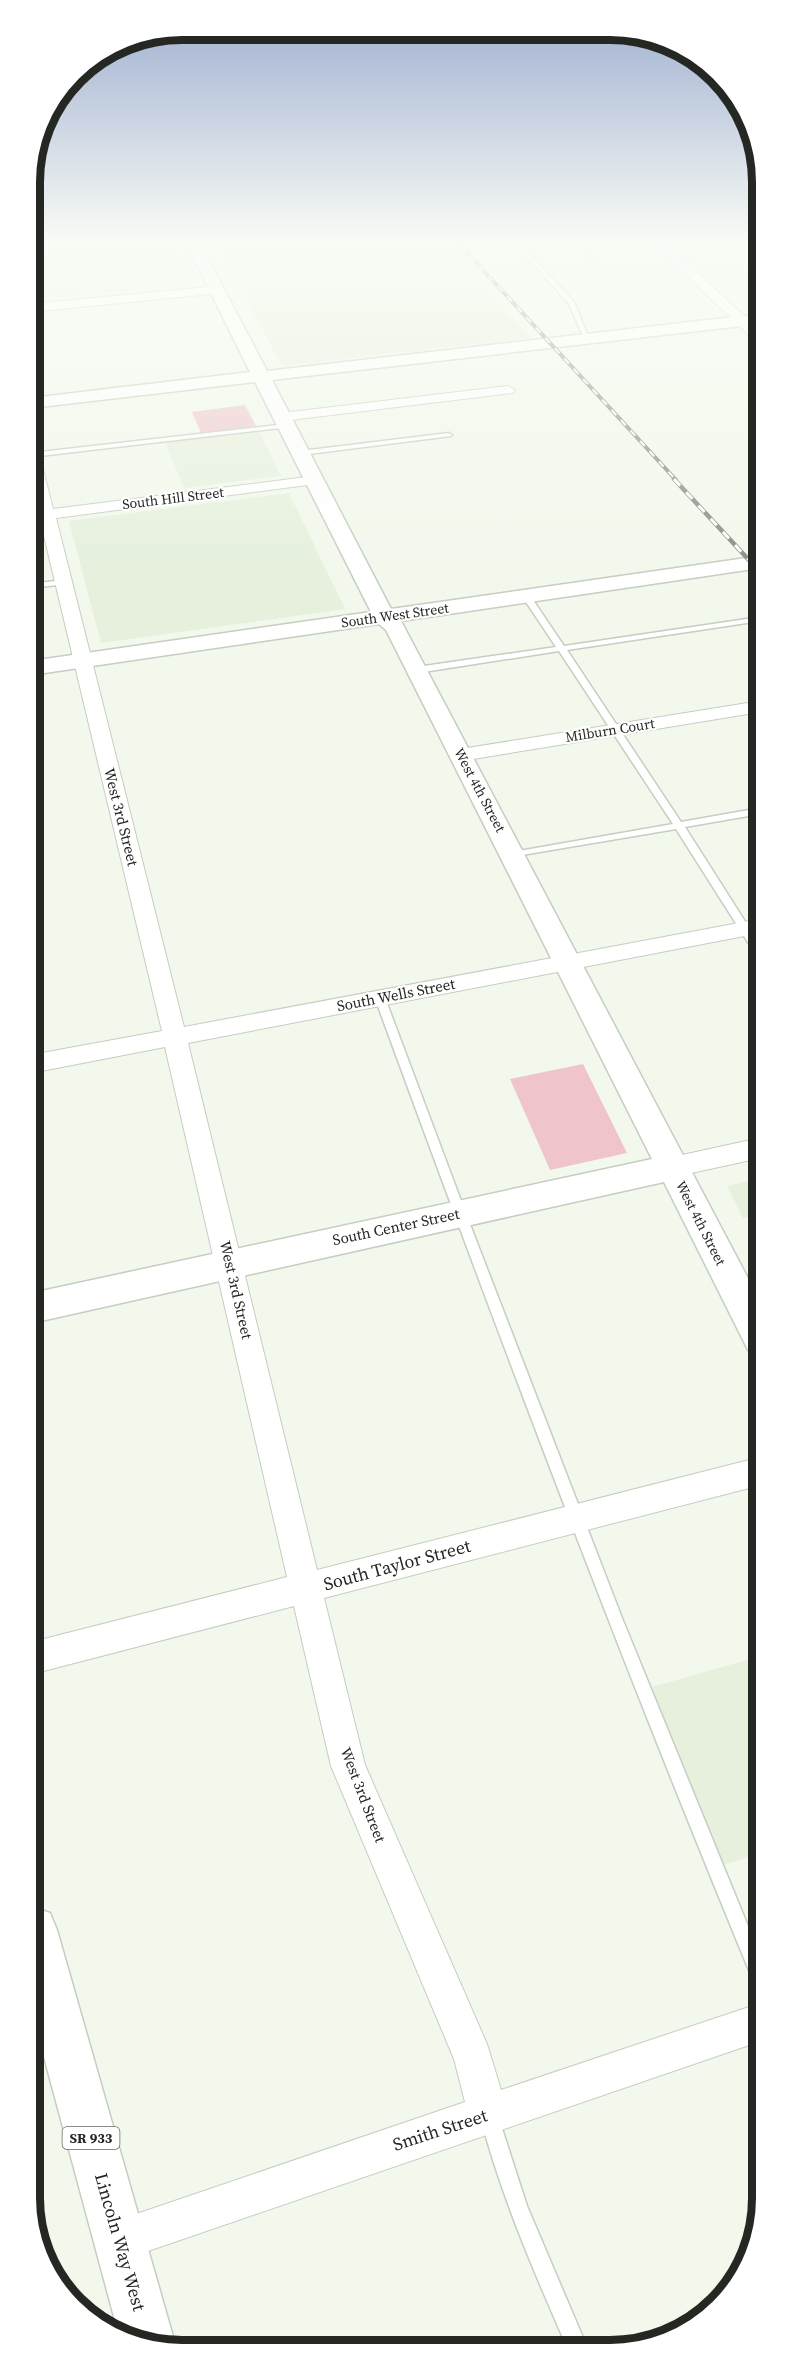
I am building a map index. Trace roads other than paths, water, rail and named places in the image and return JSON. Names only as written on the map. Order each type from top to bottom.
[{"type":"street","name":"West 4th Street","points":[[251,356],[384,617],[395,627],[751,1320]]},
{"type":"street","points":[[41,402],[427,356]]},
{"type":"street","points":[[285,421],[508,390]]},
{"type":"street","name":"South Hill Street","points":[[41,515],[315,480]]},
{"type":"street","name":"West 3rd Street","points":[[41,520],[63,582],[120,811],[348,1766],[472,2058],[488,2115]]},
{"type":"street","name":"South West Street","points":[[41,667],[752,563]]},
{"type":"street","name":"Milburn Court","points":[[461,755],[752,707]]},
{"type":"street","name":"South Wells Street","points":[[41,1062],[752,927]]},
{"type":"street","name":"South Center Street","points":[[40,1306],[752,1150]]},
{"type":"street","name":"South Taylor Street","points":[[40,1656],[143,1628],[306,1590],[751,1473]]},
{"type":"street","name":"Lincoln Way West","points":[[40,1956],[146,2334]]},
{"type":"street","name":"Smith Street","points":[[119,2240],[283,2182],[488,2115],[586,2079],[751,2025]]},
{"type":"lane","points":[[41,452],[285,421]]},
{"type":"lane","points":[[301,453],[449,435]]},
{"type":"lane","points":[[41,585],[63,582]]},
{"type":"lane","points":[[526,596],[679,825],[752,926]]},
{"type":"lane","points":[[417,670],[752,620]]},
{"type":"lane","points":[[513,855],[752,812]]},
{"type":"lane","points":[[380,998],[615,1618],[751,1955]]},
{"type":"lane","points":[[488,2115],[499,2156],[526,2232],[574,2340]]},
{"type":"railway","points":[[562,356],[676,480]]},
{"type":"railway","points":[[674,479],[752,563]]}]
